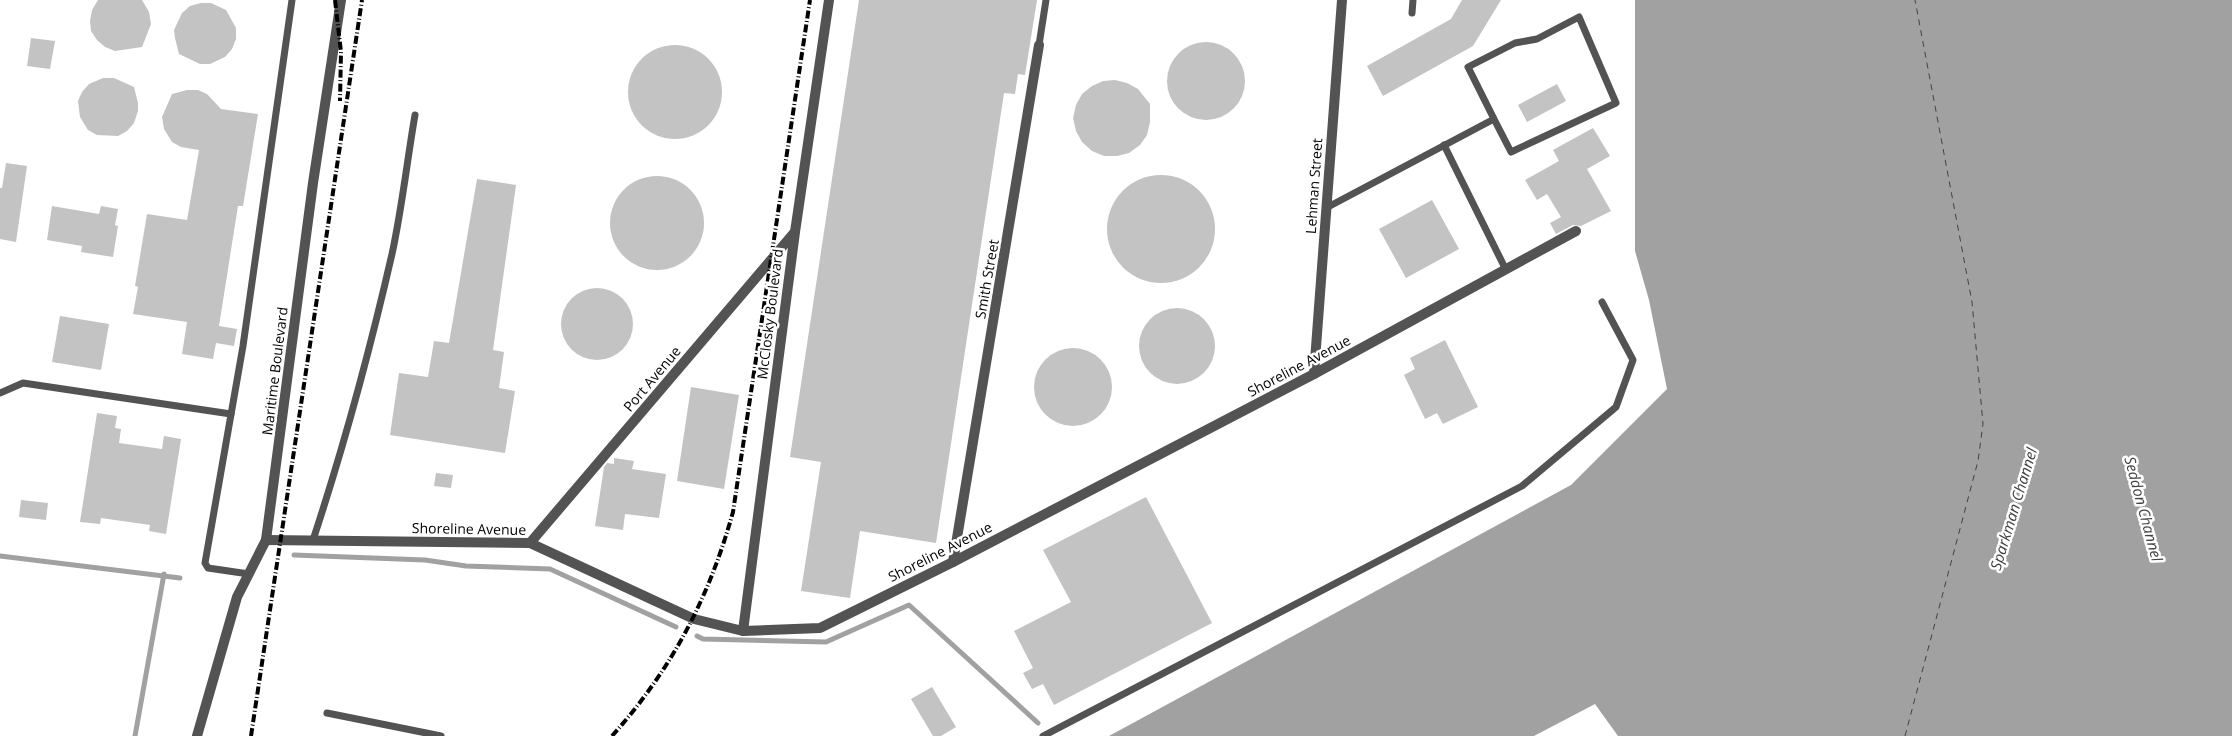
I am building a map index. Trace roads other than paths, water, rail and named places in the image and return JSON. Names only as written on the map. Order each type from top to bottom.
[{"type":"street","name":"Maritime Boulevard","points":[[197,736],[237,597],[266,540],[313,183],[341,0]]},
{"type":"street","name":"McClosky Boulevard","points":[[742,631],[795,232],[829,0]]},
{"type":"street","name":"Lehman Street","points":[[1314,374],[1342,0]]},
{"type":"street","name":"Smith Street","points":[[954,562],[1040,45]]},
{"type":"street","name":"Shoreline Avenue","points":[[266,540],[530,543],[694,619],[742,631],[820,628],[954,562],[1314,374],[1576,231]]},
{"type":"street","name":"Port Avenue","points":[[530,543],[795,232]]},
{"type":"lane","points":[[249,574],[208,568],[205,563],[243,346],[292,0]]},
{"type":"lane","name":"Smith Street","points":[[1040,45],[1046,0]]},
{"type":"lane","points":[[1412,13],[1413,0]]},
{"type":"lane","points":[[1579,17],[1616,103],[1511,152],[1494,119],[1468,67],[1515,43],[1537,39],[1579,17]]},
{"type":"lane","points":[[313,540],[334,477],[392,253],[415,115]]},
{"type":"lane","points":[[1326,208],[1494,119]]},
{"type":"lane","points":[[1444,145],[1506,270]]},
{"type":"lane","points":[[1043,736],[1522,486],[1616,407],[1633,360],[1602,302]]},
{"type":"lane","points":[[0,393],[23,383],[231,414]]},
{"type":"lane","points":[[327,713],[441,736]]},
{"type":"water","points":[[1635,0],[2232,0],[2232,736],[1618,736],[1595,704],[1534,736],[1109,736],[1571,485],[1667,389],[1649,300],[1635,251]]},
{"type":"waterway","points":[[294,555],[425,560],[466,566],[550,569],[676,627]]},
{"type":"waterway","points":[[0,556],[180,578]]},
{"type":"waterway","points":[[135,736],[164,574]]},
{"type":"waterway","points":[[697,636],[703,639],[826,642],[909,605],[1038,723]]},
{"type":"railway","points":[[335,0],[341,52],[340,101]]},
{"type":"railway","points":[[251,736],[362,0]]},
{"type":"railway","points":[[612,736],[653,685],[686,631],[712,574],[733,512],[810,0]]},
{"type":"water label","name":"Sparkman Channel","points":[[2014,509]]},
{"type":"water label","name":"Seddon Channel","points":[[2143,509]]}]
